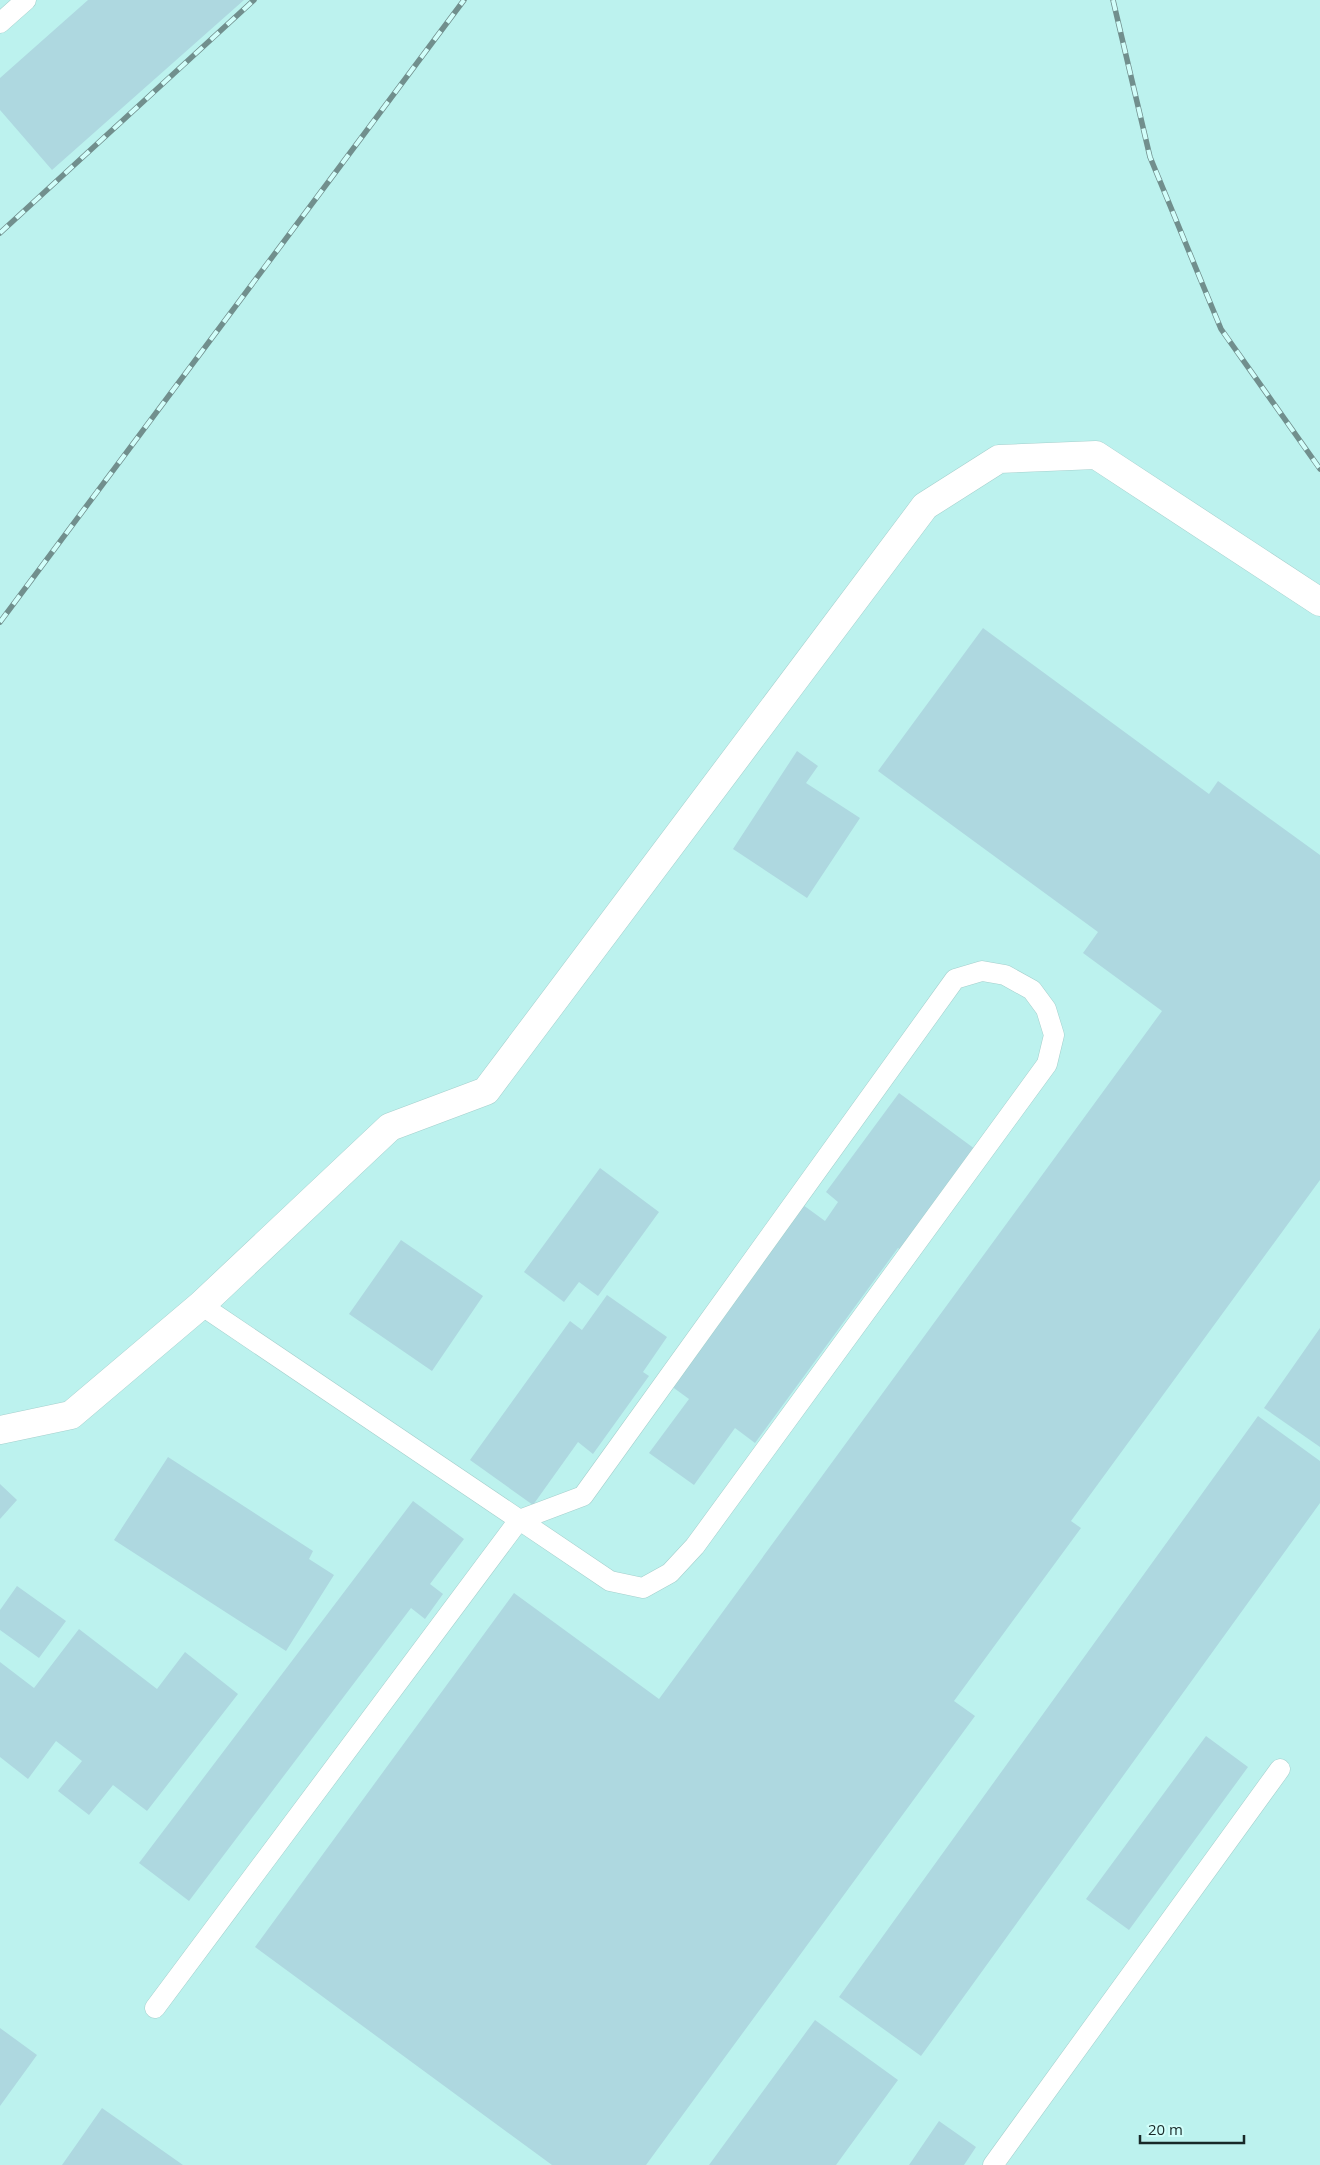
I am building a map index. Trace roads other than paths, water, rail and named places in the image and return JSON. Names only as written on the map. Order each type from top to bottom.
[{"type":"street","points":[[0,1430],[71,1416],[201,1305],[390,1127],[486,1091],[925,506],[999,458],[1096,455],[1320,602]]},
{"type":"lane","points":[[0,24],[26,0]]},
{"type":"lane","points":[[155,2008],[518,1520],[583,1496],[955,979],[982,971],[1005,975],[1032,990],[1046,1009],[1054,1036],[1047,1064],[695,1546],[670,1573],[643,1588],[610,1581],[518,1520],[201,1305]]},
{"type":"lane","points":[[993,2165],[1280,1769]]},
{"type":"railway","points":[[0,233],[254,0]]},
{"type":"railway","points":[[0,622],[464,0]]},
{"type":"railway","points":[[1113,0],[1150,157],[1221,329],[1320,469]]}]
